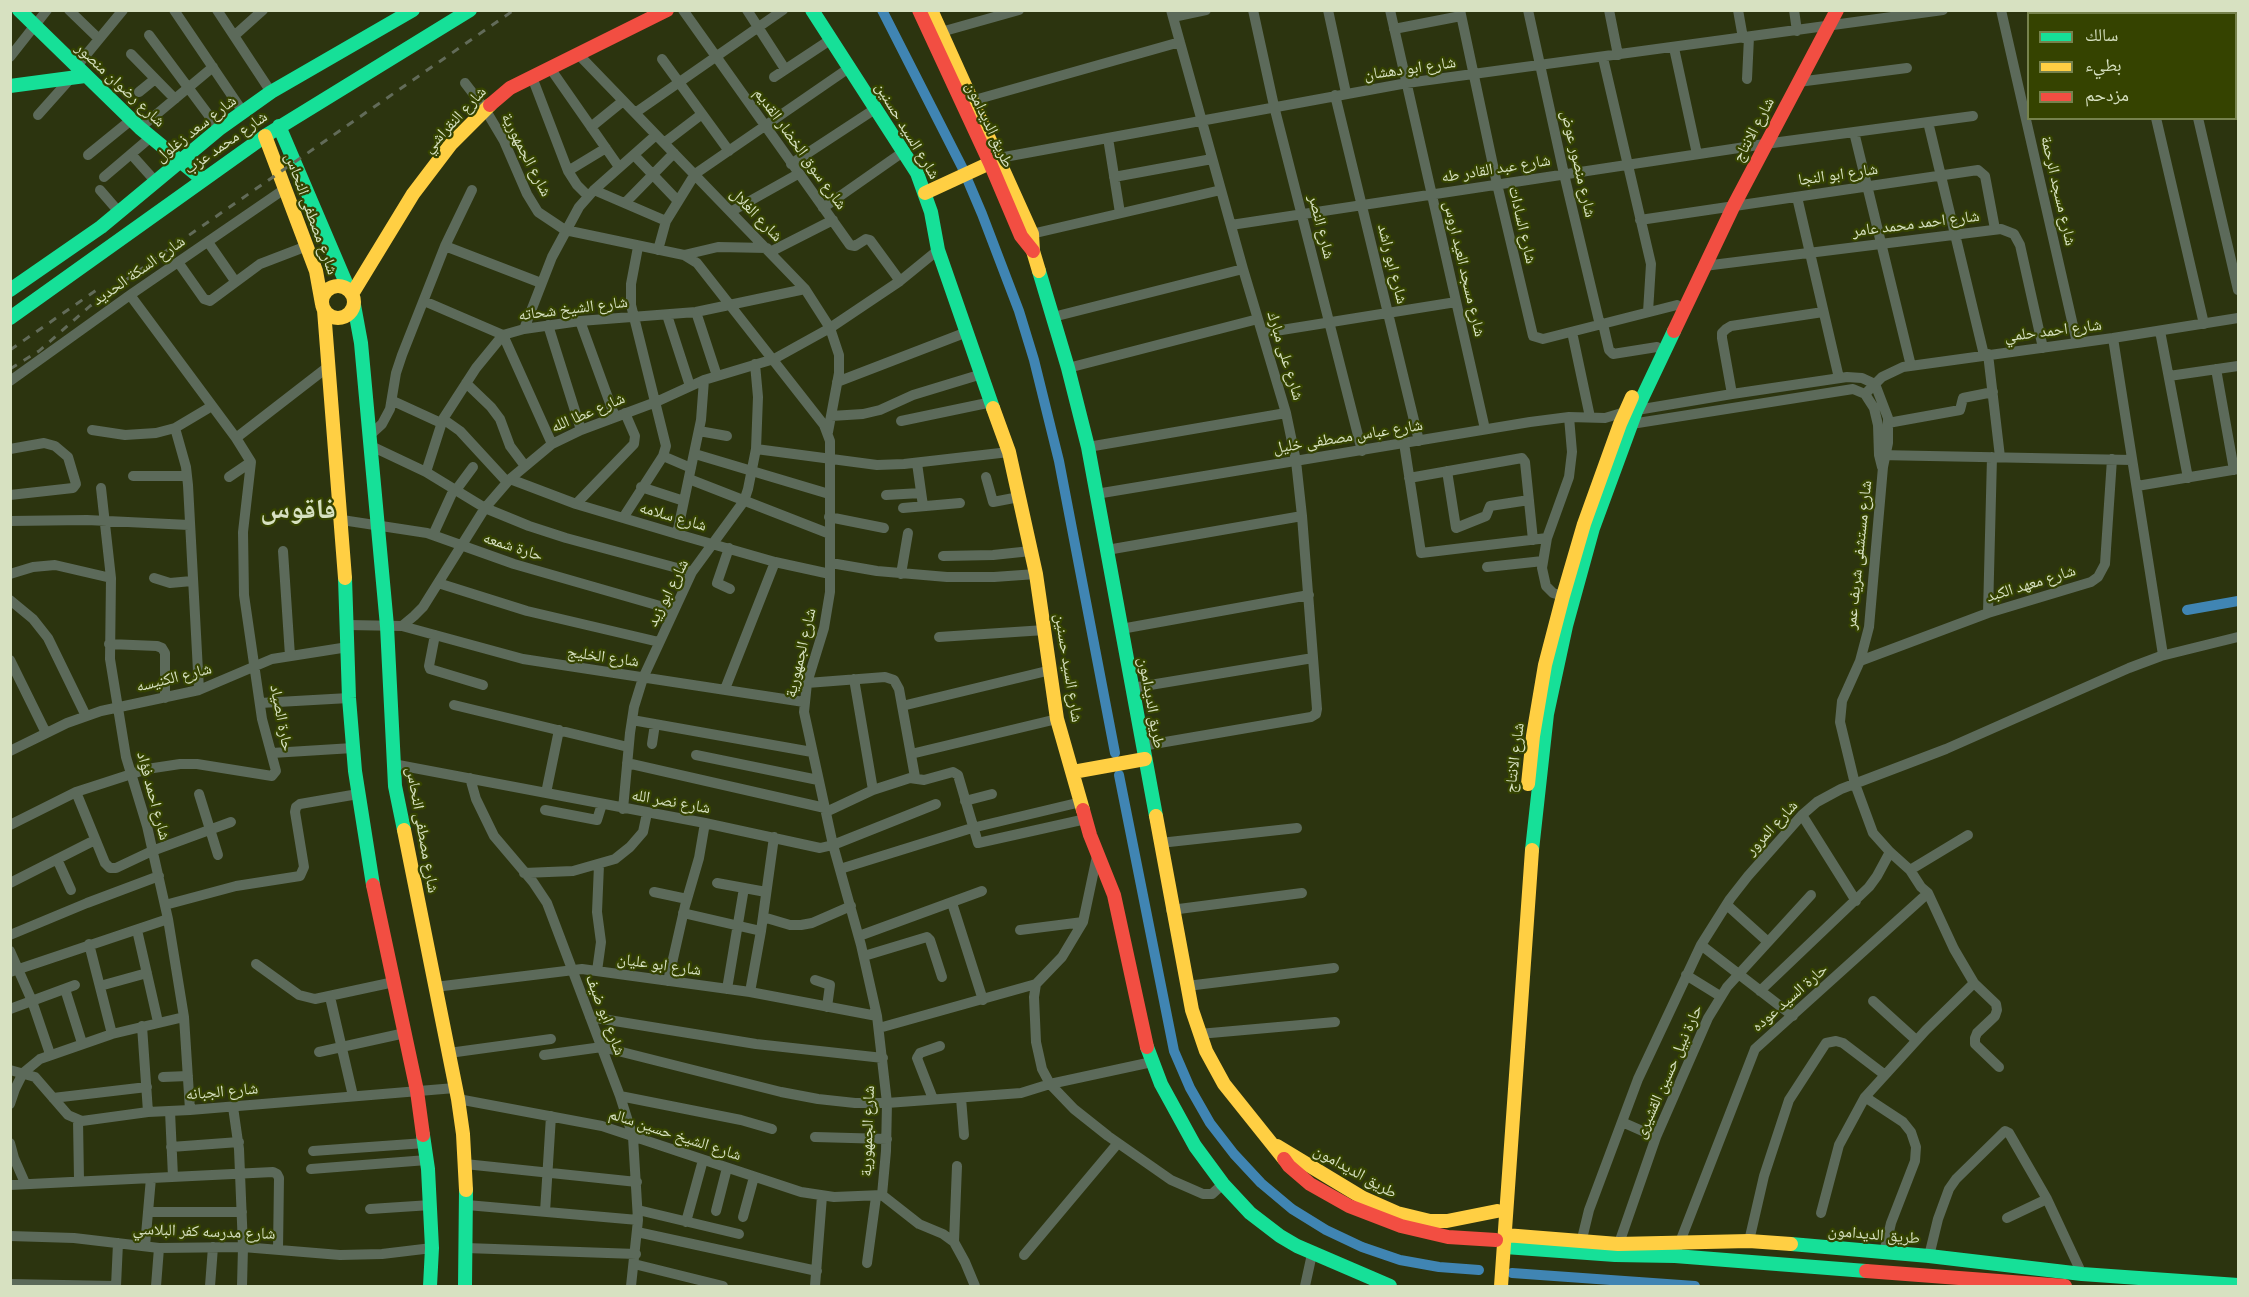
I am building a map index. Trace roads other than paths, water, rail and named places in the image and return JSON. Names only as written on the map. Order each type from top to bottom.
[{"type":"street","name":"شارع رضوان منصور","points":[[19,10],[77,74],[202,179]]},
{"type":"street","points":[[10,57],[47,10]]},
{"type":"street","points":[[69,10],[99,39]]},
{"type":"street","points":[[38,115],[77,74],[99,39],[123,10]]},
{"type":"street","points":[[174,10],[243,112]]},
{"type":"street","points":[[217,10],[271,92]]},
{"type":"street","points":[[234,36],[263,10]]},
{"type":"street","name":"شارع سعد زغلول","points":[[10,290],[101,227],[219,129],[271,92],[413,10]]},
{"type":"street","name":"شارع محمد عزب","points":[[10,318],[279,126],[470,10]]},
{"type":"street","name":"شارع النقراشي","points":[[351,297],[413,194],[451,144],[485,109],[510,88],[667,10]]},
{"type":"street","name":"شارع سوق الخضار القديم","points":[[683,10],[850,245],[855,246],[866,239],[870,240],[900,281]]},
{"type":"street","points":[[747,10],[785,69]]},
{"type":"street","points":[[635,113],[783,10]]},
{"type":"street","name":"شارع السيد حسنين","points":[[812,10],[917,173],[926,193],[938,249],[1009,452],[1036,574],[1057,719],[1097,856],[1118,908],[1139,1016],[1152,1062],[1183,1126],[1223,1184],[1264,1225],[1312,1254],[1390,1287]]},
{"type":"street","name":"طريق الديدامون","points":[[919,10],[962,106],[1033,251],[1053,317],[1088,447],[1187,986],[1199,1034],[1215,1068],[1246,1115],[1273,1143],[1380,1213],[1424,1233],[1472,1239],[2066,1287]]},
{"type":"street","name":"طريق الديدامون","points":[[931,10],[971,101],[990,162]]},
{"type":"street","points":[[941,33],[1019,10]]},
{"type":"street","points":[[1172,14],[1206,10]]},
{"type":"street","name":"شارع النصر","points":[[1253,10],[1274,106],[1362,451]]},
{"type":"street","name":"شارع ابو راشد","points":[[1328,10],[1362,205],[1419,441]]},
{"type":"street","name":"شارع مسجد العيد اروس","points":[[1390,10],[1485,429]]},
{"type":"street","name":"شارع منصور عوض","points":[[1528,10],[1564,174],[1611,353],[1657,347]]},
{"type":"street","points":[[1609,10],[1618,55]]},
{"type":"street","points":[[1738,10],[1746,38],[1747,79]]},
{"type":"street","points":[[1794,10],[1797,31]]},
{"type":"street","name":"شارع الانتاج","points":[[1493,1287],[1502,1240],[1497,1211],[1527,845],[1557,664],[1593,528],[1628,418],[1696,289],[1704,266],[1765,144],[1837,10]]},
{"type":"street","name":"شارع ابو دهشان","points":[[990,162],[1274,106],[1407,83],[1943,10]]},
{"type":"street","name":"شارع مسجد الرحمة","points":[[2001,10],[2024,89]]},
{"type":"street","points":[[1394,29],[1461,13]]},
{"type":"street","name":"شارع السادات","points":[[1461,13],[1532,334],[1541,340],[1677,305]]},
{"type":"street","name":"شارع على مبارك","points":[[1143,753],[1311,717],[1316,714],[1317,709],[1302,516],[1296,461],[1286,413],[1172,14]]},
{"type":"street","points":[[149,35],[219,129]]},
{"type":"street","points":[[774,76],[830,40]]},
{"type":"street","points":[[971,101],[1180,42]]},
{"type":"street","points":[[1674,48],[1697,154]]},
{"type":"street","points":[[131,54],[176,99]]},
{"type":"street","name":"شارع الغلال","points":[[578,54],[805,289],[830,328],[839,355],[837,382],[828,432]]},
{"type":"street","points":[[1603,58],[1651,264],[1648,312]]},
{"type":"street","points":[[662,59],[729,151]]},
{"type":"street","points":[[88,154],[141,128],[213,67]]},
{"type":"street","points":[[550,68],[619,167]]},
{"type":"street","points":[[658,250],[666,221],[695,174],[849,68]]},
{"type":"street","points":[[1798,82],[1907,68]]},
{"type":"street","points":[[10,86],[77,74]]},
{"type":"street","points":[[532,77],[568,171],[577,185],[591,193],[625,203],[666,221]]},
{"type":"street","points":[[140,92],[155,79]]},
{"type":"street","name":"شارع الجمهورية","points":[[465,83],[485,109],[504,141],[532,204],[546,219],[565,230],[684,255],[702,268],[820,418],[828,432],[830,592],[824,628],[807,683],[804,712],[833,846],[859,936],[879,1028],[887,1103],[886,1139],[879,1196],[919,1224],[943,1234],[954,1242]]},
{"type":"street","points":[[591,127],[623,101]]},
{"type":"street","points":[[791,164],[875,109]]},
{"type":"street","points":[[524,328],[565,230],[591,193],[634,155],[702,114]]},
{"type":"street","name":"شارع عبد القادر طه","points":[[1231,225],[1765,144],[1973,116]]},
{"type":"street","name":"شارع مسجد الرحمة","points":[[2030,120],[2077,343]]},
{"type":"street","points":[[2156,120],[2204,324]]},
{"type":"street","points":[[2199,120],[2238,290]]},
{"type":"street","points":[[1928,122],[1986,355],[1993,392],[1996,457],[1988,613]]},
{"type":"street","name":"شارع مصطفى النحاس","points":[[279,126],[351,297],[359,330],[387,626],[393,764],[399,808],[457,1094],[465,1164],[465,1287]]},
{"type":"street","points":[[104,177],[131,154],[141,128]]},
{"type":"street","points":[[1854,132],[1911,366]]},
{"type":"street","name":"شارع مصطفى النحاس","points":[[265,136],[316,271],[323,307],[342,520],[348,625],[349,698],[358,794],[370,869],[417,1091],[431,1205],[430,1287]]},
{"type":"street","points":[[1108,138],[1120,213]]},
{"type":"street","points":[[568,171],[606,148]]},
{"type":"street","points":[[823,208],[903,152]]},
{"type":"street","points":[[625,203],[674,153]]},
{"type":"street","points":[[131,154],[156,182]]},
{"type":"street","points":[[634,155],[677,200]]},
{"type":"street","points":[[1114,177],[1212,159]]},
{"type":"street","points":[[926,193],[990,162]]},
{"type":"street","name":"شارع ابو النجا","points":[[1640,220],[1978,170],[1982,172],[1995,229]]},
{"type":"street","points":[[732,211],[798,174]]},
{"type":"street","name":"شارع السكة الحديد","points":[[10,381],[286,188]]},
{"type":"street","points":[[100,189],[118,212]]},
{"type":"street","points":[[472,190],[445,246],[402,355],[396,373],[393,401],[387,417],[370,440],[485,508],[566,538],[692,572]]},
{"type":"street","points":[[1026,235],[1221,190]]},
{"type":"street","points":[[1797,197],[1839,378]]},
{"type":"street","points":[[684,255],[718,247],[768,250],[832,220]]},
{"type":"street","points":[[101,227],[115,245]]},
{"type":"street","name":"شارع احمد محمد عامر","points":[[1704,266],[1995,229],[2008,230],[2018,239],[2043,348]]},
{"type":"street","points":[[208,242],[235,281]]},
{"type":"street","points":[[178,262],[206,300],[212,300],[260,264],[307,246]]},
{"type":"street","points":[[445,246],[541,284]]},
{"type":"street","points":[[623,518],[663,456],[665,441],[633,316],[631,284],[638,247]]},
{"type":"street","name":"شارع عطا الله","points":[[402,626],[423,607],[485,508],[509,481],[552,444],[704,380],[774,359],[830,328],[900,281],[938,249]]},
{"type":"street","name":"شارع الانتاج","points":[[1501,1287],[1533,736],[1545,665],[1584,524],[1657,347],[1688,286],[1704,266]]},
{"type":"street","points":[[1053,317],[1244,269]]},
{"type":"street","points":[[338,286],[351,297],[348,315],[338,318],[327,314],[323,307],[324,294],[333,287],[338,286]]},
{"type":"street","name":"شارع الشيخ شحاته","points":[[426,472],[442,421],[465,383],[503,335],[524,328],[580,321],[696,312],[805,289]]},
{"type":"street","points":[[130,295],[236,438],[251,462],[229,477]]},
{"type":"street","points":[[424,301],[503,335],[552,444]]},
{"type":"street","points":[[1263,333],[1456,302]]},
{"type":"street","points":[[696,312],[717,376]]},
{"type":"street","points":[[1732,394],[1722,338],[1722,333],[1726,329],[1823,312]]},
{"type":"street","points":[[667,315],[690,386]]},
{"type":"street","name":"شارع احمد حلمي","points":[[1865,394],[1888,373],[1911,366],[2238,318]]},
{"type":"street","points":[[1068,368],[1258,319]]},
{"type":"street","points":[[576,504],[634,444],[635,436],[620,415],[580,321]]},
{"type":"street","points":[[548,325],[581,430]]},
{"type":"street","points":[[2160,331],[2188,478]]},
{"type":"street","points":[[837,382],[967,332]]},
{"type":"street","points":[[1572,332],[1590,417]]},
{"type":"street","points":[[2113,338],[2163,655]]},
{"type":"street","name":"شارع ابو زيد","points":[[623,808],[632,720],[643,678],[692,572],[744,501],[753,473],[758,397],[755,364]]},
{"type":"street","points":[[236,438],[329,366]]},
{"type":"street","points":[[2169,376],[2238,366]]},
{"type":"street","points":[[2136,486],[2236,470],[2217,369]]},
{"type":"street","points":[[831,416],[864,414],[880,410],[913,395],[982,374]]},
{"type":"street","points":[[1628,418],[1732,394],[1839,378],[1855,377],[1875,384]]},
{"type":"street","points":[[676,534],[699,431],[704,380]]},
{"type":"street","points":[[465,383],[500,419],[510,446],[525,466]]},
{"type":"street","name":"شارع مستشفى شريف عمر","points":[[1875,384],[1885,406],[1888,423],[1883,455],[1871,615],[1860,661],[1842,702],[1840,715],[1855,784],[1873,833],[1910,870],[1921,887],[1928,893],[1954,949],[1974,983],[1996,1004],[1995,1016],[1977,1033],[1975,1044],[1999,1067]]},
{"type":"street","points":[[1628,418],[1840,390],[1853,389],[1865,394]]},
{"type":"street","points":[[1888,423],[1960,410],[1963,398],[1993,392]]},
{"type":"street","name":"شارع مستشفى شريف عمر","points":[[1865,394],[1877,417],[1883,455]]},
{"type":"street","points":[[393,401],[460,431],[509,481]]},
{"type":"street","points":[[901,422],[992,402]]},
{"type":"street","points":[[92,430],[135,435],[156,433],[175,428],[212,406]]},
{"type":"street","points":[[1088,447],[1286,413]]},
{"type":"street","points":[[1563,596],[1553,593],[1546,586],[1543,561],[1547,538],[1569,477],[1572,452],[1569,417]]},
{"type":"street","name":"شارع عباس مصطفى خليل","points":[[1096,494],[1569,417],[1628,418]]},
{"type":"street","points":[[175,428],[187,476],[199,690]]},
{"type":"street","points":[[699,431],[728,436]]},
{"type":"street","points":[[1404,443],[1421,553],[1547,538]]},
{"type":"street","points":[[10,449],[39,444],[50,444],[60,449],[68,457],[75,482],[73,488],[10,495]]},
{"type":"street","points":[[756,449],[877,465],[917,463],[1009,452]]},
{"type":"street","points":[[694,454],[829,494]]},
{"type":"street","points":[[1883,455],[2132,460]]},
{"type":"street","points":[[663,456],[744,501],[830,534]]},
{"type":"street","points":[[1409,478],[1522,458],[1525,462],[1533,540]]},
{"type":"street","name":"شارع معهد الكبد","points":[[1860,661],[1988,613],[2091,582],[2098,577],[2105,564],[2112,459]]},
{"type":"street","name":"حارة الصياد","points":[[12,819],[76,792],[163,766],[197,764],[272,776],[276,771],[260,703],[256,666],[246,619],[242,571],[244,519],[251,462]]},
{"type":"street","points":[[917,463],[923,506]]},
{"type":"street","points":[[433,535],[455,489],[473,467]]},
{"type":"street","points":[[1447,471],[1456,528],[1486,516],[1490,506],[1529,500]]},
{"type":"street","points":[[133,476],[187,476]]},
{"type":"street","points":[[986,477],[992,501],[1019,497]]},
{"type":"street","name":"شارع سلامه","points":[[509,481],[576,504],[775,562],[901,574],[970,577],[1036,574]]},
{"type":"street","points":[[641,487],[684,501]]},
{"type":"street","name":"شارع احمد فؤاد","points":[[101,488],[111,578],[109,644],[126,757],[142,807],[168,919],[184,1017],[190,1110]]},
{"type":"street","points":[[886,495],[921,493]]},
{"type":"street","points":[[903,508],[960,503]]},
{"type":"street","points":[[1107,550],[1302,516]]},
{"type":"street","points":[[829,517],[884,528]]},
{"type":"street","name":"حارة شمعه","points":[[342,520],[433,535],[514,564],[674,610]]},
{"type":"street","points":[[10,521],[105,521],[189,525]]},
{"type":"street","points":[[901,574],[908,533]]},
{"type":"street","points":[[729,549],[717,582],[730,589]]},
{"type":"street","points":[[282,551],[290,656]]},
{"type":"street","points":[[943,556],[993,555],[1031,551]]},
{"type":"street","points":[[1487,567],[1543,561]]},
{"type":"street","points":[[724,689],[775,562]]},
{"type":"street","points":[[10,574],[33,567],[55,565],[111,578]]},
{"type":"street","points":[[154,578],[170,583],[192,581]]},
{"type":"street","points":[[438,583],[527,611],[659,642]]},
{"type":"street","points":[[1121,629],[1309,595]]},
{"type":"street","points":[[10,600],[33,619],[48,638],[86,716]]},
{"type":"street","points":[[348,625],[402,626]]},
{"type":"street","name":"شارع الخليج","points":[[402,626],[523,659],[804,702]]},
{"type":"street","points":[[939,638],[1045,630]]},
{"type":"street","points":[[435,635],[430,669],[483,685]]},
{"type":"street","name":"شارع المرور","points":[[1580,1247],[1589,1210],[1622,1122],[1650,1053],[1701,945],[1748,876],[1802,814],[1829,795],[1964,742],[2163,655],[2238,637]]},
{"type":"street","points":[[109,644],[162,648],[165,653],[165,698]]},
{"type":"street","name":"شارع الكنيسه","points":[[11,751],[86,716],[119,706],[199,690],[272,659],[348,647]]},
{"type":"street","points":[[1132,688],[1313,658]]},
{"type":"street","points":[[10,660],[46,733]]},
{"type":"street","points":[[902,706],[1051,670]]},
{"type":"street","points":[[807,683],[890,677],[897,684],[915,777]]},
{"type":"street","points":[[854,679],[873,790]]},
{"type":"street","points":[[260,703],[349,698]]},
{"type":"street","points":[[454,705],[628,747]]},
{"type":"street","points":[[911,754],[1057,719]]},
{"type":"street","points":[[632,720],[812,752]]},
{"type":"street","points":[[652,744],[656,724]]},
{"type":"street","points":[[546,793],[559,730]]},
{"type":"street","points":[[272,753],[353,748]]},
{"type":"street","points":[[1073,772],[1143,753]]},
{"type":"street","points":[[696,755],[818,780]]},
{"type":"street","points":[[627,763],[825,810],[873,790],[915,777],[924,780],[956,772],[978,843],[1086,819]]},
{"type":"street","name":"شارع نصر الله","points":[[393,764],[705,823],[820,848],[833,846],[936,804]]},
{"type":"street","name":"شارع ابو ضيف","points":[[470,778],[489,827],[547,903],[602,1047],[633,1137],[638,1215],[631,1287]]},
{"type":"street","points":[[76,792],[105,864],[110,868],[117,868],[152,851],[231,822]]},
{"type":"street","points":[[200,794],[218,855]]},
{"type":"street","points":[[165,905],[236,886],[300,876],[304,867],[296,807],[300,804],[358,794]]},
{"type":"street","points":[[965,801],[992,794]]},
{"type":"street","points":[[840,869],[972,828],[1081,802]]},
{"type":"street","points":[[545,810],[597,820],[602,804]]},
{"type":"street","points":[[524,873],[561,872],[599,865],[615,859],[643,832],[646,813]]},
{"type":"street","points":[[1802,814],[1856,901]]},
{"type":"street","points":[[668,981],[683,913],[699,858],[705,823]]},
{"type":"street","points":[[1160,843],[1297,828]]},
{"type":"street","points":[[1910,870],[1968,835]]},
{"type":"street","points":[[750,992],[774,837]]},
{"type":"street","points":[[10,883],[95,840]]},
{"type":"street","points":[[1760,991],[1856,901],[1877,876],[1890,852]]},
{"type":"street","points":[[879,1028],[1036,984],[1062,957],[1083,922],[1097,856]]},
{"type":"street","points":[[57,859],[71,890]]},
{"type":"street","points":[[597,971],[601,942],[597,912],[599,865]]},
{"type":"street","points":[[10,935],[159,876]]},
{"type":"street","points":[[717,883],[766,892]]},
{"type":"street","points":[[727,989],[744,888]]},
{"type":"street","points":[[859,936],[982,891]]},
{"type":"street","points":[[654,892],[687,899]]},
{"type":"street","points":[[1172,910],[1302,893]]},
{"type":"street","name":"حارة السيد عوده","points":[[1675,1256],[1755,1049],[1928,893]]},
{"type":"street","name":"حارة نبيل حسين القشيرى","points":[[1617,1250],[1656,1137],[1708,1018],[1720,996],[1810,895]]},
{"type":"street","points":[[952,903],[983,1000]]},
{"type":"street","points":[[1727,905],[1768,942]]},
{"type":"street","points":[[763,917],[801,925],[812,923],[850,906]]},
{"type":"street","points":[[683,913],[761,931]]},
{"type":"street","points":[[15,970],[168,919]]},
{"type":"street","points":[[1020,930],[1083,922]]},
{"type":"street","points":[[137,930],[158,1022]]},
{"type":"street","points":[[864,956],[927,937],[942,978]]},
{"type":"street","points":[[89,944],[112,1034]]},
{"type":"street","points":[[1701,945],[1793,1016]]},
{"type":"street","points":[[10,951],[15,970],[32,1001],[50,1054]]},
{"type":"street","points":[[256,964],[299,995],[315,999],[394,982]]},
{"type":"street","points":[[1187,986],[1334,968]]},
{"type":"street","name":"شارع ابو عليان","points":[[435,987],[572,969],[750,992],[877,1016]]},
{"type":"street","points":[[100,986],[147,973]]},
{"type":"street","points":[[1686,975],[1720,996]]},
{"type":"street","points":[[815,980],[831,986],[827,1007]]},
{"type":"street","points":[[1821,1213],[1839,1145],[1865,1097],[1916,1040],[1974,983]]},
{"type":"street","points":[[1036,984],[1034,1008],[1036,1042],[1042,1068],[1050,1084],[1074,1109],[1171,1180],[1197,1191],[1212,1194],[1223,1184]]},
{"type":"street","points":[[10,1009],[70,987],[82,1043]]},
{"type":"street","points":[[330,997],[353,1096]]},
{"type":"street","points":[[1873,1001],[1916,1040]]},
{"type":"street","points":[[10,1104],[23,1072],[50,1054],[112,1034],[184,1017]]},
{"type":"street","points":[[590,1017],[756,1044],[883,1058]]},
{"type":"street","points":[[1199,1034],[1335,1022]]},
{"type":"street","points":[[142,1026],[148,1112]]},
{"type":"street","points":[[319,1052],[405,1033]]},
{"type":"street","points":[[448,1053],[551,1039]]},
{"type":"street","points":[[1749,1241],[1764,1176],[1789,1100],[1826,1043],[1836,1041],[1843,1043],[1885,1075]]},
{"type":"street","points":[[933,1099],[917,1058],[920,1053],[940,1046]]},
{"type":"street","points":[[544,1055],[602,1047],[800,1096],[837,1102],[887,1103],[1021,1093],[1050,1084],[1152,1062]]},
{"type":"street","points":[[10,1070],[23,1072],[41,1081],[68,1115],[78,1120],[79,1180]]},
{"type":"street","points":[[163,1077],[188,1076]]},
{"type":"street","points":[[53,1098],[147,1087]]},
{"type":"street","name":"شارع الجبانه","points":[[78,1120],[148,1112],[417,1091],[457,1094]]},
{"type":"street","name":"شارع الشيخ حسين سالم","points":[[457,1094],[602,1126],[801,1192],[822,1196],[879,1196]]},
{"type":"street","points":[[620,1096],[741,1120],[771,1129]]},
{"type":"street","points":[[1865,1097],[1903,1122],[1911,1132],[1916,1147],[1915,1161],[1891,1223],[1884,1253]]},
{"type":"street","points":[[961,1098],[964,1135]]},
{"type":"street","points":[[233,1107],[239,1142],[243,1247],[242,1287]]},
{"type":"street","points":[[170,1111],[173,1177]]},
{"type":"street","points":[[544,1212],[551,1116]]},
{"type":"street","points":[[1622,1122],[1656,1137]]},
{"type":"street","points":[[1929,1257],[1948,1189],[2005,1131],[2010,1133],[2047,1199],[2082,1274]]},
{"type":"street","points":[[815,1137],[886,1139]]},
{"type":"street","points":[[171,1147],[239,1142]]},
{"type":"street","points":[[10,1143],[14,1158],[26,1183]]},
{"type":"street","points":[[314,1152],[424,1143]]},
{"type":"street","points":[[1024,1255],[1118,1143]]},
{"type":"street","points":[[310,1169],[427,1160]]},
{"type":"street","points":[[686,1222],[703,1160]]},
{"type":"street","points":[[465,1164],[637,1182]]},
{"type":"street","points":[[957,1167],[954,1242],[966,1262],[975,1287]]},
{"type":"street","points":[[716,1211],[727,1168]]},
{"type":"street","points":[[10,1185],[273,1172],[278,1176],[278,1250]]},
{"type":"street","points":[[743,1217],[754,1177]]},
{"type":"street","points":[[145,1246],[151,1178]]},
{"type":"street","points":[[815,1287],[822,1196]]},
{"type":"street","points":[[867,1263],[879,1196]]},
{"type":"street","points":[[2007,1218],[2047,1199]]},
{"type":"street","points":[[370,1209],[431,1205]]},
{"type":"street","points":[[466,1205],[544,1212],[638,1215],[686,1222],[739,1234]]},
{"type":"street","name":"طريق الديدامون","points":[[1380,1213],[1447,1221],[1497,1211]]},
{"type":"street","points":[[148,1212],[242,1212]]},
{"type":"street","points":[[637,1232],[817,1271]]},
{"type":"street","name":"شارع مدرسه كفر البلاسي","points":[[10,1236],[74,1238],[159,1248],[243,1247],[340,1255],[382,1254],[432,1248]]},
{"type":"street","name":"طريق الديدامون","points":[[1617,1250],[1680,1242],[1749,1241],[1929,1257],[2082,1274],[2238,1285]]},
{"type":"street","points":[[10,1284],[116,1286],[118,1243]]},
{"type":"street","points":[[210,1287],[213,1247]]},
{"type":"street","points":[[156,1287],[159,1248]]},
{"type":"street","points":[[466,1248],[635,1259],[723,1287]]},
{"type":"street","points":[[1305,1287],[1312,1254]]},
{"type":"waterway","points":[[882,10],[962,167],[1019,311],[1034,360],[1059,461],[1115,753]]},
{"type":"waterway","points":[[2187,610],[2238,601]]},
{"type":"waterway","points":[[1119,775],[1174,1051],[1190,1088],[1210,1123],[1261,1183],[1292,1209],[1326,1230],[1362,1247],[1400,1260],[1439,1267],[1479,1270]]},
{"type":"waterway","points":[[1512,1273],[1695,1286]]},
{"type":"railway","points":[[10,369],[39,351],[90,306],[159,256],[514,10]]},
{"type":"railway","points":[[10,350],[98,289]]},
{"type":"district","name":"فاقوس","points":[[298,510]]}]
